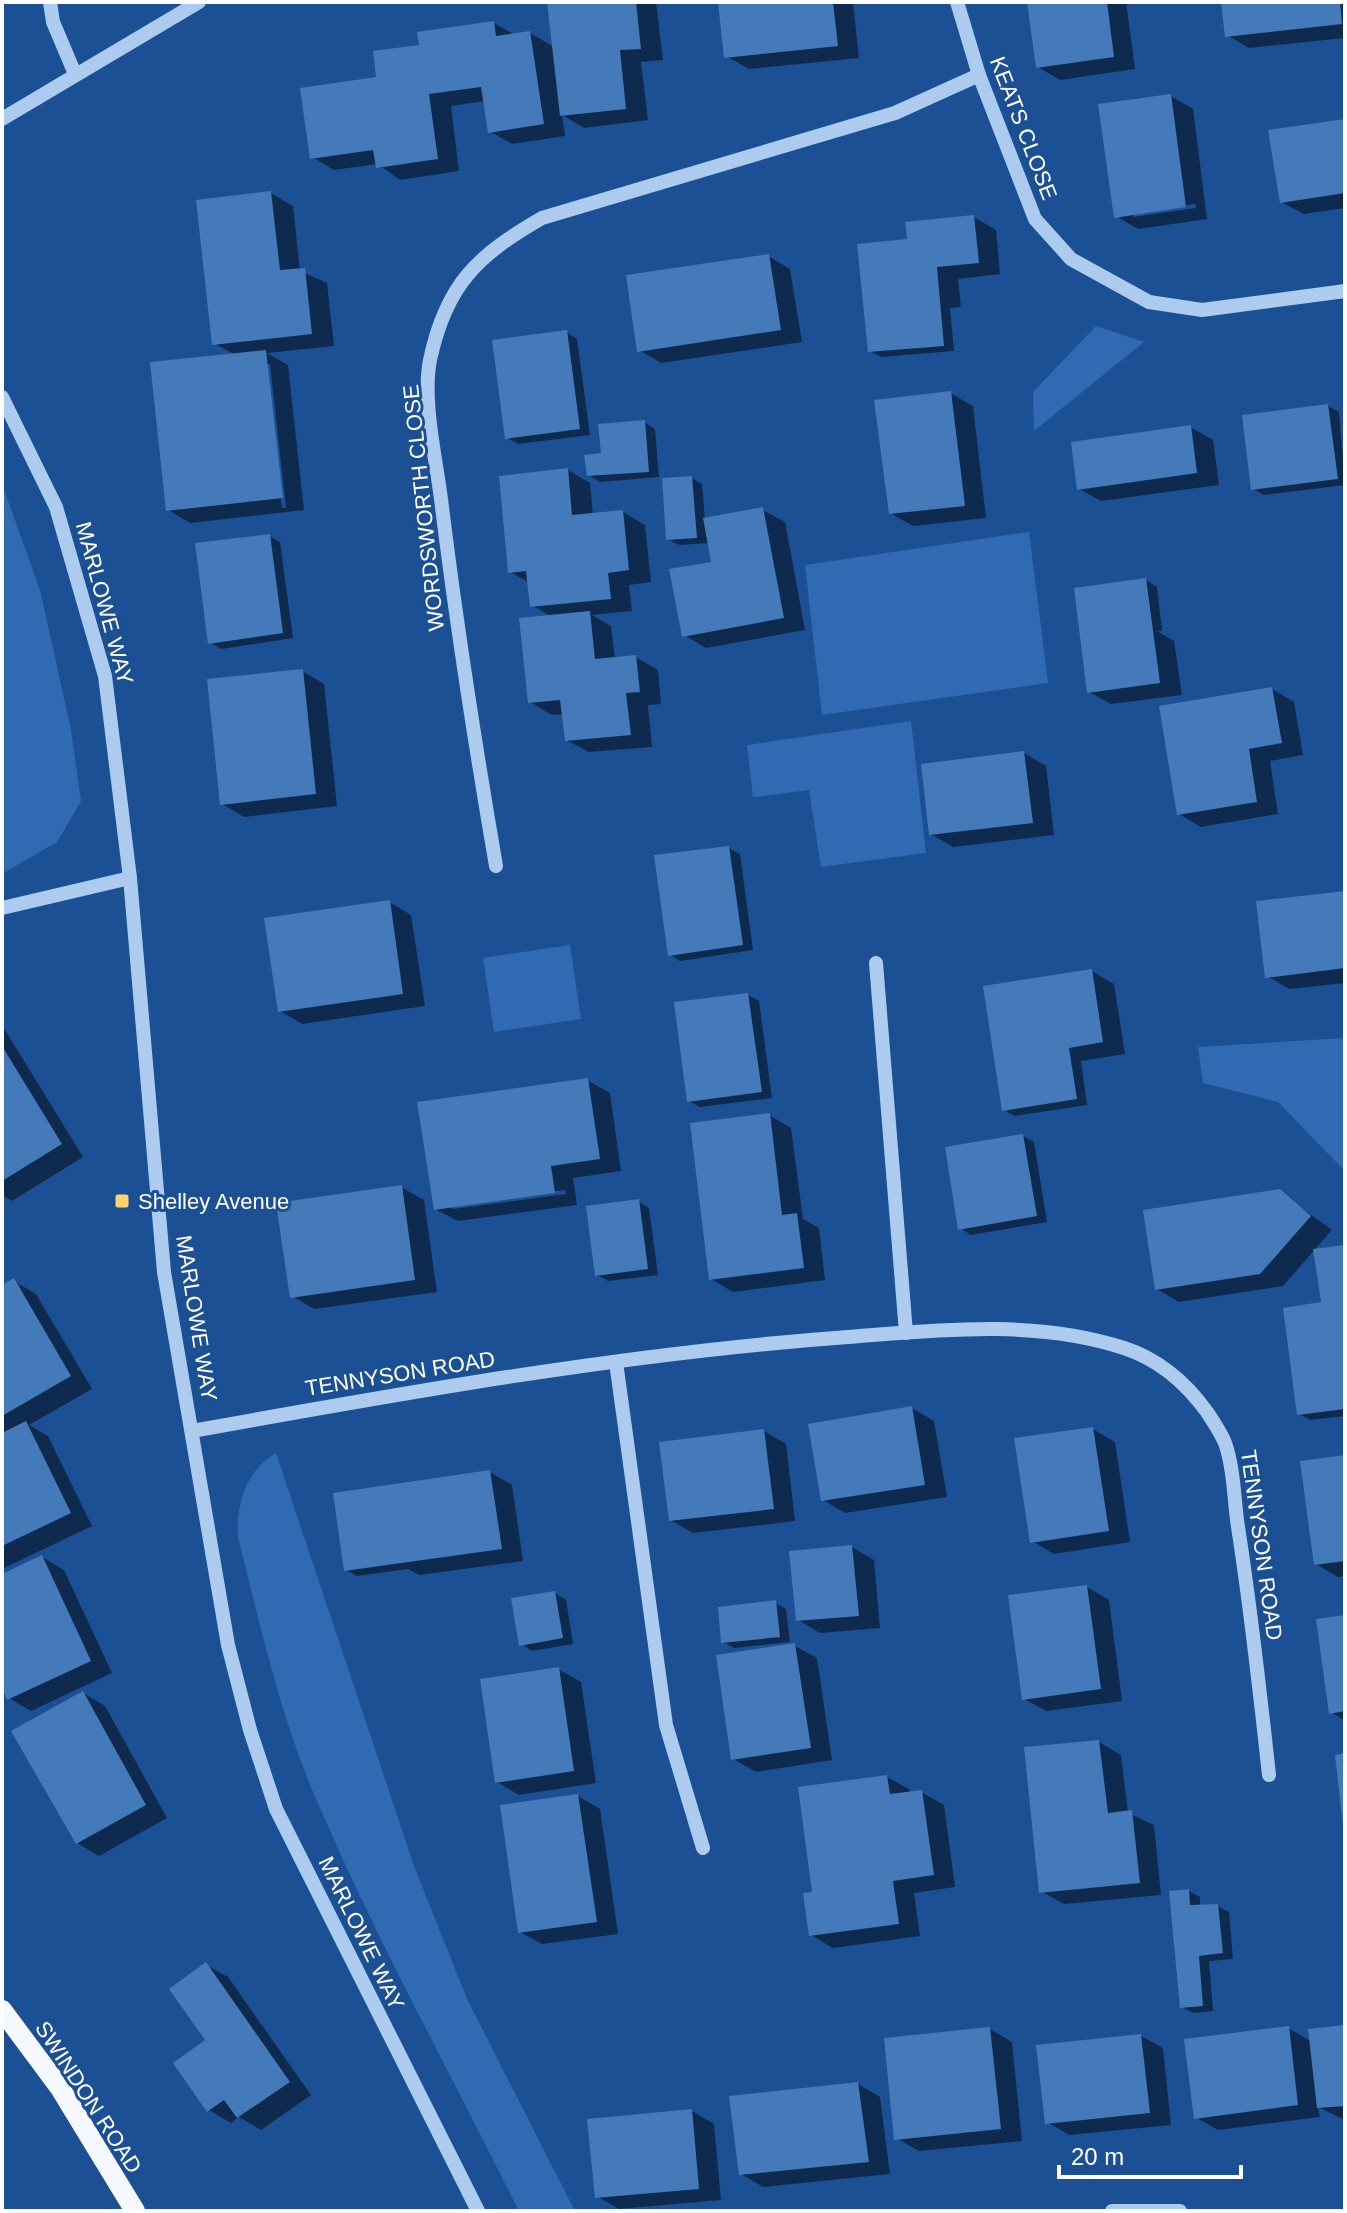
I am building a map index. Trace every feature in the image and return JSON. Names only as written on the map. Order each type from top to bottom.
[{"type":"main road","name":"SWINDON ROAD","points":[[2,2010],[60,2088],[135,2211]]},
{"type":"street","points":[[50,2],[53,22],[75,74]]},
{"type":"street","points":[[2,119],[199,2]]},
{"type":"street","name":"KEATS CLOSE","points":[[957,2],[979,75],[1035,219],[1071,259],[1149,302],[1202,310],[1345,291]]},
{"type":"street","name":"WORDSWORTH CLOSE","points":[[496,866],[452,592],[430,415],[430,362],[466,273],[495,245],[542,218],[895,113],[979,75]]},
{"type":"street","name":"MARLOWE WAY","points":[[2,397],[56,507],[105,676],[130,878],[164,1272],[228,1645],[276,1809],[478,2211]]},
{"type":"street","points":[[2,908],[130,878]]},
{"type":"street","points":[[876,963],[906,1333]]},
{"type":"street","name":"TENNYSON ROAD","points":[[192,1431],[373,1397],[699,1350],[906,1333],[1004,1330],[1078,1336],[1123,1348],[1153,1360],[1182,1384],[1207,1412],[1225,1443],[1251,1611],[1269,1775]]},
{"type":"street","points":[[616,1362],[666,1725],[703,1848]]},
{"type":"street","points":[[1112,2211],[1180,2211]]},
{"type":"shaded area","points":[[1096,326],[1144,342],[1034,431],[1033,392]]},
{"type":"shaded area","points":[[2,484],[40,590],[71,730],[81,801],[57,842],[2,874]]},
{"type":"shaded area","points":[[1029,532],[1048,683],[822,715],[805,565]]},
{"type":"shaded area","points":[[911,721],[926,853],[821,867],[809,790],[753,797],[747,745]]},
{"type":"shaded area","points":[[570,945],[581,1019],[494,1032],[483,958]]},
{"type":"shaded area","points":[[1345,1038],[1345,1171],[1278,1102],[1203,1083],[1198,1047]]},
{"type":"shaded area","points":[[276,1453],[414,1866],[467,1999],[575,2211],[519,2211],[385,1948],[299,1757],[279,1695],[238,1537],[239,1512],[245,1489],[257,1469]]},
{"type":"building","points":[[547,2],[636,2],[641,49],[620,50],[626,109],[560,116]]},
{"type":"building","points":[[718,2],[833,2],[838,46],[724,58]]},
{"type":"building","points":[[1027,2],[1107,2],[1114,57],[1036,68]]},
{"type":"building","points":[[1221,2],[1340,2],[1342,24],[1225,37]]},
{"type":"building","points":[[494,21],[496,36],[530,31],[544,124],[488,133],[481,87],[429,94],[438,159],[376,168],[373,150],[310,159],[300,88],[376,77],[373,51],[419,45],[417,32]]},
{"type":"building","points":[[1171,94],[1186,207],[1114,218],[1098,104]]},
{"type":"building","points":[[1345,119],[1345,193],[1280,203],[1268,130]]},
{"type":"building","points":[[271,191],[280,270],[305,268],[312,334],[212,345],[196,200]]},
{"type":"building","points":[[974,215],[979,263],[937,267],[944,346],[868,352],[857,244],[907,239],[905,222]]},
{"type":"building","points":[[769,254],[781,330],[637,352],[626,275]]},
{"type":"building","points":[[567,330],[580,429],[505,439],[492,340]]},
{"type":"building","points":[[266,350],[283,498],[166,511],[150,362]]},
{"type":"building","points":[[951,391],[965,506],[889,514],[874,400]]},
{"type":"building","points":[[1328,404],[1338,479],[1251,490],[1242,415]]},
{"type":"building","points":[[645,420],[649,472],[587,476],[584,455],[601,453],[598,424]]},
{"type":"building","points":[[1191,425],[1197,473],[1077,490],[1071,442]]},
{"type":"building","points":[[568,468],[572,515],[623,510],[629,570],[608,573],[611,599],[530,607],[526,571],[508,573],[499,476]]},
{"type":"building","points":[[692,476],[697,538],[666,540],[662,478]]},
{"type":"building","points":[[763,507],[784,618],[682,637],[669,569],[711,562],[703,518]]},
{"type":"building","points":[[270,534],[283,633],[208,644],[195,543]]},
{"type":"building","points":[[1146,578],[1160,683],[1087,693],[1074,588]]},
{"type":"building","points":[[590,611],[595,659],[636,655],[640,692],[626,693],[631,735],[565,741],[560,700],[528,703],[519,618]]},
{"type":"building","points":[[303,669],[316,794],[220,805],[207,679]]},
{"type":"building","points":[[1272,687],[1282,743],[1249,749],[1257,802],[1177,815],[1159,706]]},
{"type":"building","points":[[1024,751],[1033,823],[929,835],[921,764]]},
{"type":"building","points":[[729,846],[743,945],[668,956],[654,855]]},
{"type":"building","points":[[1345,891],[1345,968],[1265,978],[1256,901]]},
{"type":"building","points":[[390,900],[403,994],[278,1012],[264,918]]},
{"type":"building","points":[[1092,969],[1103,1042],[1069,1048],[1077,1099],[1002,1111],[983,986]]},
{"type":"building","points":[[748,993],[762,1092],[687,1102],[674,1002]]},
{"type":"building","points":[[2,1046],[62,1144],[2,1181]]},
{"type":"building","points":[[588,1078],[600,1159],[551,1166],[555,1193],[434,1210],[417,1102]]},
{"type":"building","points":[[770,1113],[782,1215],[797,1213],[804,1268],[709,1280],[690,1123]]},
{"type":"building","points":[[1023,1134],[1037,1216],[958,1230],[945,1147]]},
{"type":"building","points":[[402,1185],[415,1280],[290,1298],[276,1203]]},
{"type":"building","points":[[1280,1189],[1311,1216],[1260,1274],[1155,1290],[1143,1210]]},
{"type":"building","points":[[639,1199],[648,1269],[595,1276],[586,1206]]},
{"type":"building","points":[[1345,1245],[1345,1409],[1297,1415],[1283,1308],[1321,1302],[1313,1249]]},
{"type":"building","points":[[14,1278],[71,1376],[2,1416],[2,1285]]},
{"type":"building","points":[[912,1406],[925,1485],[821,1501],[808,1424]]},
{"type":"building","points":[[26,1421],[71,1513],[2,1546],[2,1433]]},
{"type":"building","points":[[1093,1427],[1109,1531],[1030,1543],[1014,1438]]},
{"type":"building","points":[[764,1429],[774,1509],[669,1521],[659,1442]]},
{"type":"building","points":[[1345,1455],[1345,1561],[1314,1565],[1300,1461]]},
{"type":"building","points":[[490,1470],[502,1549],[344,1571],[333,1493]]},
{"type":"building","points":[[852,1545],[859,1616],[796,1621],[789,1551]]},
{"type":"building","points":[[42,1555],[91,1661],[7,1700],[2,1688],[2,1574]]},
{"type":"building","points":[[1087,1585],[1101,1689],[1022,1700],[1008,1595]]},
{"type":"building","points":[[555,1591],[563,1638],[519,1646],[511,1598]]},
{"type":"building","points":[[776,1600],[780,1637],[721,1643],[718,1607]]},
{"type":"building","points":[[1345,1615],[1345,1711],[1329,1714],[1316,1619]]},
{"type":"building","points":[[795,1643],[811,1748],[731,1760],[716,1655]]},
{"type":"building","points":[[559,1667],[574,1771],[495,1783],[480,1679]]},
{"type":"building","points":[[83,1691],[146,1805],[76,1844],[11,1731]]},
{"type":"building","points":[[1099,1740],[1108,1813],[1132,1810],[1140,1883],[1039,1893],[1024,1747]]},
{"type":"building","points":[[1345,1753],[1345,1825],[1343,1825],[1335,1755]]},
{"type":"building","points":[[887,1775],[890,1794],[922,1790],[934,1875],[893,1881],[899,1924],[809,1936],[803,1893],[812,1892],[798,1787]]},
{"type":"building","points":[[578,1794],[597,1922],[518,1933],[500,1805]]},
{"type":"building","points":[[1189,1889],[1190,1905],[1218,1904],[1223,1953],[1199,1956],[1203,2006],[1180,2008],[1169,1891]]},
{"type":"building","points":[[206,1962],[290,2082],[237,2118],[224,2100],[207,2112],[173,2063],[205,2040],[169,1989]]},
{"type":"building","points":[[1345,2025],[1345,2106],[1317,2108],[1308,2029]]},
{"type":"building","points":[[1289,2026],[1298,2105],[1194,2119],[1184,2039]]},
{"type":"building","points":[[990,2027],[1001,2129],[894,2140],[884,2038]]},
{"type":"building","points":[[1141,2034],[1150,2113],[1045,2124],[1036,2045]]},
{"type":"building","points":[[858,2082],[869,2162],[739,2175],[729,2096]]},
{"type":"building","points":[[692,2109],[699,2189],[595,2198],[587,2119]]},
{"type":"place","name":"Shelley Avenue","points":[[122,1201]]}]
